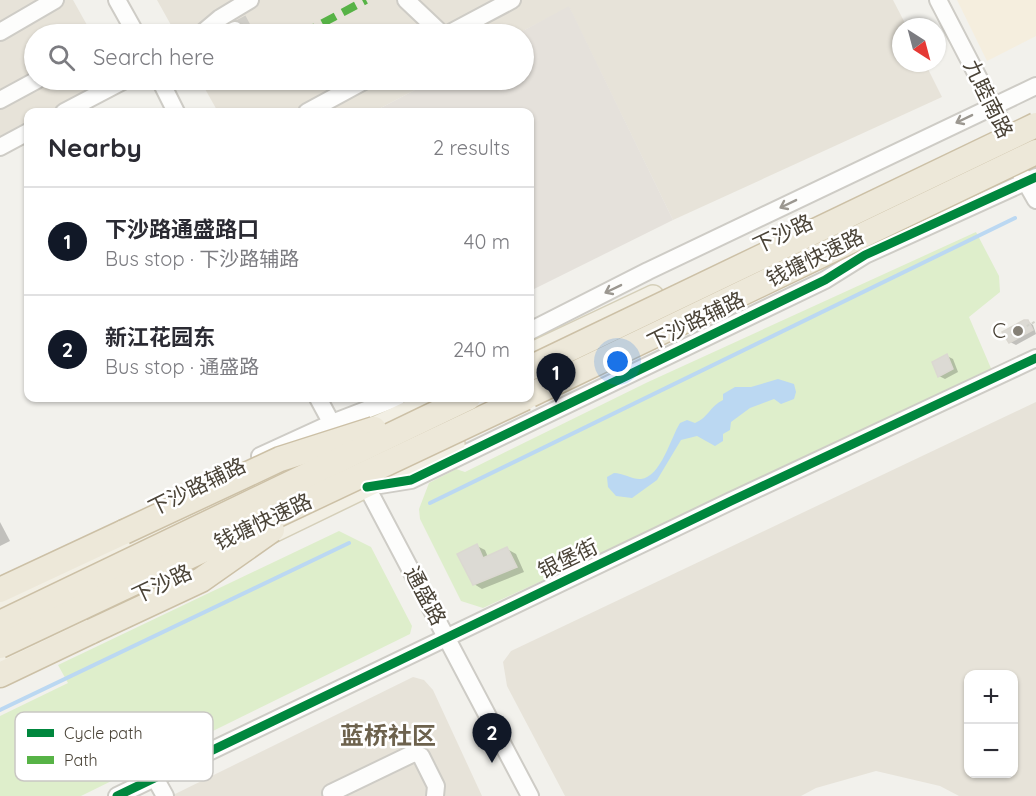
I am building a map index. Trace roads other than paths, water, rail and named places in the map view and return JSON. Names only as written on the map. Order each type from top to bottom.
[{"type":"highway","points":[[964,160],[993,139],[1036,116]]},
{"type":"highway","name":"钱塘快速路","points":[[534,366],[1036,125]]},
{"type":"highway","name":"钱塘快速路","points":[[534,393],[1036,152]]},
{"type":"highway","points":[[0,590],[280,459],[447,402]]},
{"type":"highway","name":"钱塘快速路","points":[[0,623],[449,402]]},
{"type":"highway","name":"钱塘快速路","points":[[0,646],[517,402]]},
{"type":"highway","points":[[0,675],[201,580],[323,494]]},
{"type":"main road","name":"下沙路","points":[[534,352],[1036,116]]},
{"type":"main road","name":"下沙路","points":[[0,661],[1030,168]]},
{"type":"main road","points":[[0,606],[342,443],[448,402]]},
{"type":"street","points":[[0,33],[55,0]]},
{"type":"street","points":[[117,0],[130,24]]},
{"type":"street","points":[[213,24],[250,0]]},
{"type":"street","points":[[406,0],[431,24]]},
{"type":"street","points":[[467,24],[512,0]]},
{"type":"street","name":"九睦南路","points":[[938,0],[1005,129]]},
{"type":"street","points":[[534,329],[1036,86]]},
{"type":"street","points":[[0,100],[24,87]]},
{"type":"street","points":[[72,108],[106,90]]},
{"type":"street","points":[[165,90],[174,108]]},
{"type":"street","points":[[314,108],[348,90]]},
{"type":"street","points":[[1005,129],[1030,168],[1036,200]]},
{"type":"street","points":[[0,147],[24,134]]},
{"type":"street","name":"银堡街","points":[[213,750],[1036,358]]},
{"type":"street","name":"通盛路","points":[[320,402],[530,796]]},
{"type":"street","name":"下沙路辅路","points":[[0,583],[332,423],[387,402]]},
{"type":"street","points":[[0,685],[198,588],[275,530]]},
{"type":"street","points":[[330,795],[414,753],[421,756],[436,786],[435,796]]},
{"type":"street","name":"银堡街","points":[[117,796],[149,781]]},
{"type":"street","points":[[157,781],[165,796]]},
{"type":"water","points":[[778,379],[794,384],[796,392],[794,399],[781,404],[774,399],[750,408],[731,422],[730,430],[723,434],[723,441],[715,446],[697,436],[681,440],[657,480],[632,498],[616,496],[608,487],[607,477],[614,473],[638,479],[648,477],[660,464],[680,423],[687,420],[695,423],[699,421],[723,400],[723,394],[735,387],[751,387]]},
{"type":"waterway","points":[[430,503],[1015,218]]},
{"type":"waterway","points":[[0,710],[349,543]]},
{"type":"tunnel","points":[[246,24],[252,21]]},
{"type":"place","name":"C","points":[[1018,331]]},
{"type":"place","name":"下沙路通盛路口","points":[[556,403]]},
{"type":"place","name":"新江花园东","points":[[492,763]]},
{"type":"district","name":"蓝桥社区","points":[[388,736]]}]
